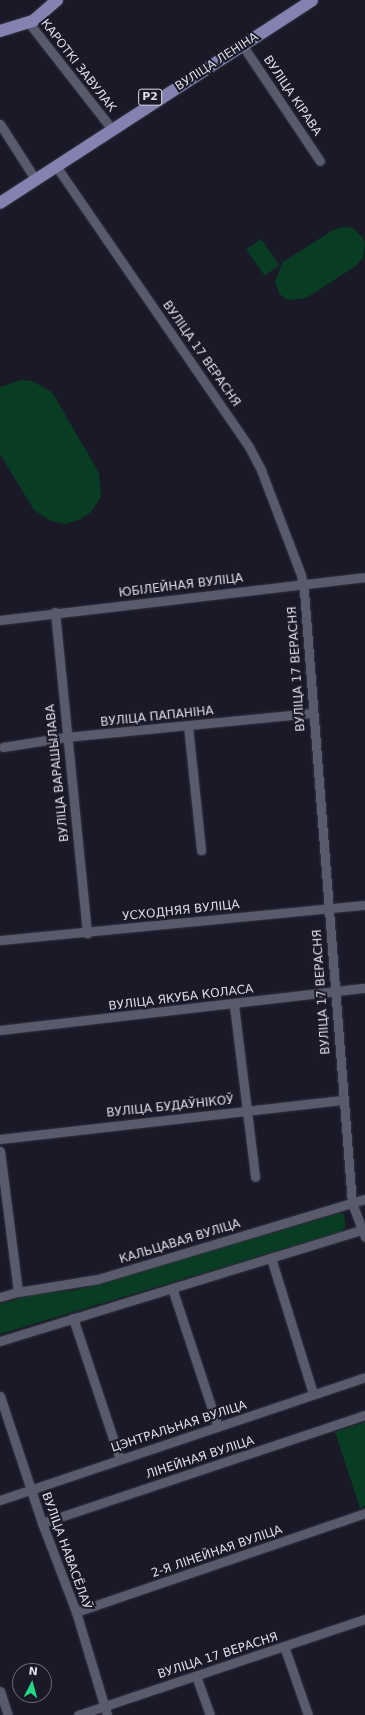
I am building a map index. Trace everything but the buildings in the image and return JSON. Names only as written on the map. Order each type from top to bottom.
[{"type":"main road","points":[[0,31],[29,23],[57,0]]},
{"type":"main road","name":"ВУЛІЦА ЛЕНІНА","points":[[241,42],[299,0]]},
{"type":"main road","name":"ВУЛІЦА ЛЕНІНА","points":[[0,195],[34,176],[241,42],[312,0]]},
{"type":"main road","name":"ВУЛІЦА ЛЕНІНА","points":[[0,202],[34,176]]},
{"type":"street","name":"КАРОТКІ ЗАВУЛАК","points":[[29,23],[110,127]]},
{"type":"street","name":"ВУЛІЦА КІРАВА","points":[[241,42],[320,161]]},
{"type":"street","points":[[0,124],[34,176]]},
{"type":"street","name":"ВУЛІЦА 17 ВЕРАСНЯ","points":[[54,163],[249,447],[261,470],[302,583],[329,909],[342,1100],[352,1203],[364,1232]]},
{"type":"street","name":"ЮБІЛЕЙНАЯ ВУЛІЦА","points":[[0,620],[55,612],[365,577]]},
{"type":"street","name":"ВУЛІЦА ВАРАШЫЛАВА","points":[[55,612],[66,737],[87,933]]},
{"type":"street","name":"ВУЛІЦА ПАПАНІНА","points":[[3,747],[66,737],[312,713]]},
{"type":"street","points":[[188,726],[201,850]]},
{"type":"street","name":"УСХОДНЯЯ ВУЛІЦА","points":[[0,940],[87,933],[365,905]]},
{"type":"street","name":"ВУЛІЦА ЯКУБА КОЛАСА","points":[[0,1030],[234,1005],[365,988]]},
{"type":"street","points":[[234,1005],[255,1177]]},
{"type":"street","name":"ВУЛІЦА БУДАЎНІКОЎ","points":[[0,1139],[342,1100]]},
{"type":"street","points":[[0,1151],[18,1292]]},
{"type":"street","name":"КАЛЬЦАВАЯ ВУЛІЦА","points":[[0,1297],[18,1292],[98,1279],[365,1199]]},
{"type":"street","points":[[0,1341],[271,1258],[364,1232]]},
{"type":"street","points":[[271,1258],[313,1394]]},
{"type":"street","points":[[172,1288],[218,1427]]},
{"type":"street","points":[[73,1318],[120,1459]]},
{"type":"street","name":"ЦЭНТРАЛЬНАЯ ВУЛІЦА","points":[[0,1500],[365,1377]]},
{"type":"street","name":"ВУЛІЦА НАВАСЁЛАЎ","points":[[0,1396],[42,1523],[76,1612],[106,1711]]},
{"type":"street","name":"ЛІНЕЙНАЯ ВУЛІЦА","points":[[42,1523],[365,1415]]},
{"type":"street","name":"2-Я ЛІНЕЙНАЯ ВУЛІЦА","points":[[76,1612],[365,1513]]},
{"type":"street","name":"ВУЛІЦА 17 ВЕРАСНЯ","points":[[78,1715],[106,1711],[196,1676],[365,1619]]},
{"type":"street","points":[[284,1646],[308,1715]]},
{"type":"street","points":[[196,1676],[210,1715]]},
{"type":"street","points":[[0,1691],[8,1715]]},
{"type":"green space","points":[[344,227],[353,228],[362,237],[365,243],[363,258],[356,266],[306,298],[289,300],[284,298],[279,293],[275,281],[283,262],[333,230]]},
{"type":"green space","points":[[261,239],[279,265],[265,276],[246,249]]},
{"type":"green space","points":[[21,380],[32,381],[52,392],[99,473],[101,497],[91,512],[79,520],[65,524],[51,521],[34,510],[0,454],[0,387]]},
{"type":"green space","points":[[340,1213],[344,1214],[345,1228],[340,1232],[0,1334],[0,1304],[34,1294],[76,1290]]},
{"type":"green space","points":[[365,1422],[365,1506],[360,1508],[335,1432]]}]
